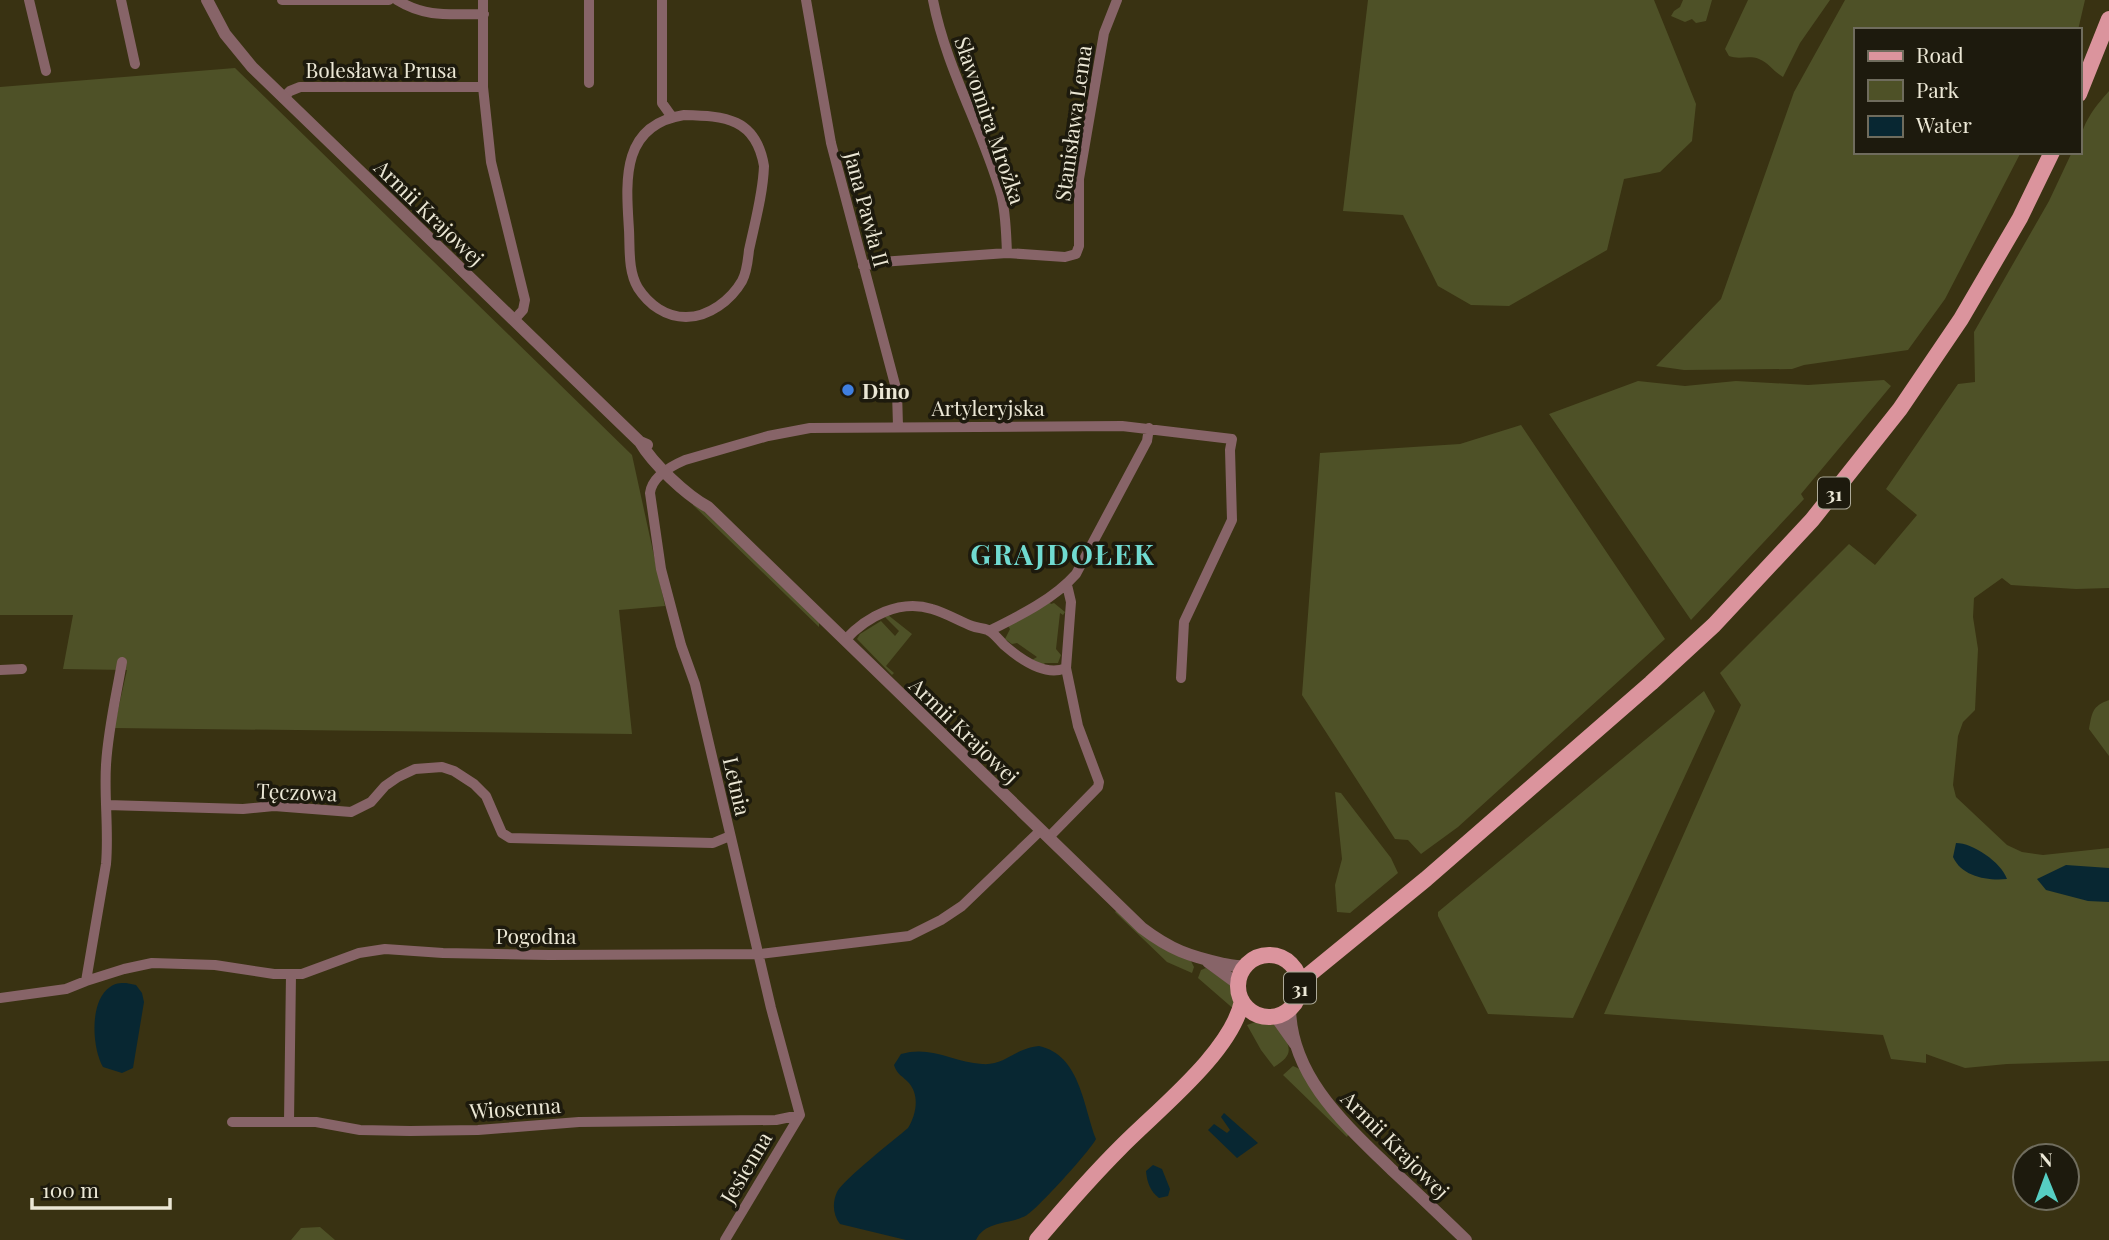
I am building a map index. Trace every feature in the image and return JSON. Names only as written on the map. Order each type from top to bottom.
[{"type":"main road","points":[[2081,89],[2109,19]]},
{"type":"main road","name":"31","points":[[1300,982],[1426,879],[1667,669],[1754,584],[1812,520],[1900,409],[1955,329],[2014,228],[2051,154]]},
{"type":"main road","name":"31","points":[[1291,964],[1332,954]]},
{"type":"main road","name":"31","points":[[1228,1034],[1265,1015],[1290,1008],[1298,996],[1300,982],[1291,964],[1278,956],[1268,955],[1254,959],[1246,965]]},
{"type":"main road","points":[[1242,1001],[1238,984],[1246,965]]},
{"type":"main road","name":"31","points":[[1037,1240],[1095,1172],[1188,1081],[1228,1034],[1242,1001],[1265,1015]]},
{"type":"street","points":[[29,0],[46,71]]},
{"type":"street","points":[[121,0],[135,64]]},
{"type":"street","name":"Armii Krajowej","points":[[207,0],[237,51],[283,98],[640,442],[647,453],[701,496],[708,507],[1142,928],[1161,942],[1208,962],[1234,967],[1246,965]]},
{"type":"street","points":[[282,0],[389,0]]},
{"type":"street","points":[[397,0],[411,9],[425,13],[484,14]]},
{"type":"street","points":[[483,0],[483,87],[491,162],[525,302],[522,313],[514,320]]},
{"type":"street","points":[[589,0],[589,83]]},
{"type":"street","points":[[662,0],[662,103],[672,117]]},
{"type":"street","name":"Jana Pawła II","points":[[806,0],[826,122],[897,392],[898,426]]},
{"type":"street","name":"Sławomira Mrożka","points":[[933,0],[951,67],[1001,197],[1007,253]]},
{"type":"street","name":"Stanisława Lema","points":[[1007,253],[1065,257],[1076,254],[1079,246],[1079,179],[1104,33],[1117,0]]},
{"type":"street","name":"Bolesława Prusa","points":[[283,98],[300,87],[483,87]]},
{"type":"street","points":[[713,116],[740,123],[756,140],[762,152],[764,166],[744,279],[724,303],[711,312],[691,317],[667,314],[658,309],[639,290],[631,264],[626,182],[630,159],[647,133],[672,117],[713,116]]},
{"type":"street","points":[[863,266],[881,262],[1007,253]]},
{"type":"street","name":"Artyleryjska","points":[[669,469],[690,459],[778,434],[810,428],[1017,425],[1149,428],[1232,439],[1232,520],[1184,622],[1181,678]]},
{"type":"street","points":[[989,631],[1067,584],[1076,574],[1147,441],[1149,428]]},
{"type":"street","name":"Letnia","points":[[669,469],[653,484],[649,494],[661,569],[695,684],[771,1008],[800,1115]]},
{"type":"street","points":[[1045,834],[1098,787],[1099,782],[1078,726],[1066,668],[1071,602],[1067,584]]},
{"type":"street","points":[[845,640],[887,610],[909,606],[934,609],[989,631],[1016,656],[1036,666],[1057,672],[1066,668]]},
{"type":"street","points":[[86,981],[106,864],[105,774],[108,730],[122,662]]},
{"type":"street","points":[[0,670],[22,669]]},
{"type":"street","name":"Tęczowa","points":[[107,805],[231,809],[274,806],[351,812],[370,802],[398,777],[415,769],[442,767],[474,784],[486,796],[502,833],[510,838],[713,843],[730,836]]},
{"type":"street","name":"Pogodna","points":[[0,998],[59,991],[152,963],[215,965],[274,974],[302,974],[359,953],[385,949],[549,955],[760,954],[909,936],[962,906],[1045,834]]},
{"type":"street","name":"Armii Krajowej","points":[[1208,962],[1238,984]]},
{"type":"street","points":[[289,1122],[291,974]]},
{"type":"street","name":"Armii Krajowej","points":[[1290,1008],[1296,1044],[1315,1085],[1329,1107],[1466,1240]]},
{"type":"street","name":"Armii Krajowej","points":[[1265,1015],[1296,1044]]},
{"type":"street","name":"Wiosenna","points":[[232,1122],[316,1122],[360,1129],[410,1131],[478,1130],[579,1122],[776,1120],[800,1115]]},
{"type":"street","name":"Jesienna","points":[[725,1240],[800,1115]]},
{"type":"green space","points":[[1368,0],[1654,0],[1696,104],[1692,141],[1660,172],[1624,179],[1607,250],[1509,306],[1471,305],[1438,286],[1403,215],[1343,211]]},
{"type":"green space","points":[[1683,0],[1712,0],[1706,21],[1696,23],[1692,19],[1685,22],[1671,16]]},
{"type":"green space","points":[[1748,0],[1830,0],[1800,43],[1783,77],[1759,59],[1729,56],[1725,49]]},
{"type":"green space","points":[[1845,0],[2085,0],[2078,28],[1854,28],[1854,154],[2020,154],[1945,299],[1908,350],[1792,369],[1684,370],[1656,366],[1721,299],[1794,92]]},
{"type":"green space","points":[[235,68],[632,455],[665,606],[619,610],[632,734],[114,728],[127,670],[63,669],[73,615],[0,615],[0,87]]},
{"type":"green space","points":[[2109,91],[2109,588],[2011,585],[2002,578],[1974,598],[1973,617],[1978,649],[1975,710],[1963,722],[1958,736],[1953,785],[1956,797],[2007,845],[2022,852],[2043,855],[2109,848],[2109,1061],[1965,1068],[1926,1054],[1926,1063],[1891,1059],[1883,1035],[1604,1014],[1741,705],[1720,673],[1849,544],[1875,565],[1917,515],[1886,489],[1958,384],[1975,382],[1974,332],[2049,201],[2071,154],[2081,154],[2081,134]]},
{"type":"green space","points":[[1884,380],[1891,386],[1801,494],[1804,499],[1691,620],[1549,414],[1638,381],[1685,386],[1736,381],[1808,385]]},
{"type":"green space","points":[[1521,425],[1665,639],[1458,827],[1421,854],[1408,840],[1395,839],[1302,695],[1320,453],[1460,444]]},
{"type":"green space","points":[[693,501],[819,622],[819,627],[693,505]]},
{"type":"green space","points":[[1049,602],[1065,612],[1063,615],[1060,613],[1056,649],[1061,655],[1058,663],[1043,665],[1032,660],[1037,657],[1017,643],[1012,644],[1005,639],[1010,629],[1008,626]]},
{"type":"green space","points":[[888,615],[912,634],[886,666],[894,673],[892,675],[857,639],[860,634],[881,621],[895,636],[899,631],[884,616]]},
{"type":"green space","points":[[1704,691],[1715,711],[1573,1018],[1488,1014],[1438,912]]},
{"type":"green space","points":[[2109,700],[2109,756],[2089,729],[2094,711]]},
{"type":"green space","points":[[1335,792],[1341,793],[1391,858],[1398,873],[1350,913],[1337,912],[1335,885],[1342,859]]},
{"type":"green space","points":[[1117,910],[1191,961],[1194,967],[1192,973],[1167,962],[1115,912]]},
{"type":"green space","points":[[1206,968],[1234,987],[1236,1011],[1198,978],[1201,970]]},
{"type":"green space","points":[[1261,1020],[1277,1026],[1288,1045],[1287,1057],[1274,1067],[1247,1025]]},
{"type":"green space","points":[[1293,1066],[1302,1070],[1349,1133],[1347,1137],[1283,1075]]},
{"type":"green space","points":[[320,1227],[335,1240],[291,1240],[301,1228]]},
{"type":"water","points":[[1956,843],[1970,846],[1986,855],[1999,866],[2007,879],[1984,878],[1963,869],[1953,857]]},
{"type":"water","points":[[2066,865],[2109,868],[2109,902],[2088,901],[2046,890],[2037,879]]},
{"type":"water","points":[[114,985],[136,985],[144,1002],[133,1068],[122,1073],[103,1067],[96,1048],[94,1025],[98,1003],[103,994]]},
{"type":"water","points":[[1039,1046],[1053,1051],[1072,1070],[1096,1139],[1074,1167],[1033,1210],[1020,1218],[985,1229],[976,1240],[906,1240],[840,1224],[834,1209],[834,1200],[841,1186],[908,1128],[913,1117],[915,1094],[894,1065],[901,1054],[922,1051],[971,1063],[990,1064]]},
{"type":"water","points":[[1224,1113],[1258,1143],[1237,1158],[1208,1130],[1214,1124],[1227,1133],[1230,1130],[1221,1117]]},
{"type":"water","points":[[1153,1165],[1162,1169],[1170,1189],[1168,1196],[1159,1198],[1150,1186],[1146,1171]]},
{"type":"place","name":"Dino","points":[[848,390]]},
{"type":"district","name":"GRAJDOŁEK","points":[[1063,553]]}]
